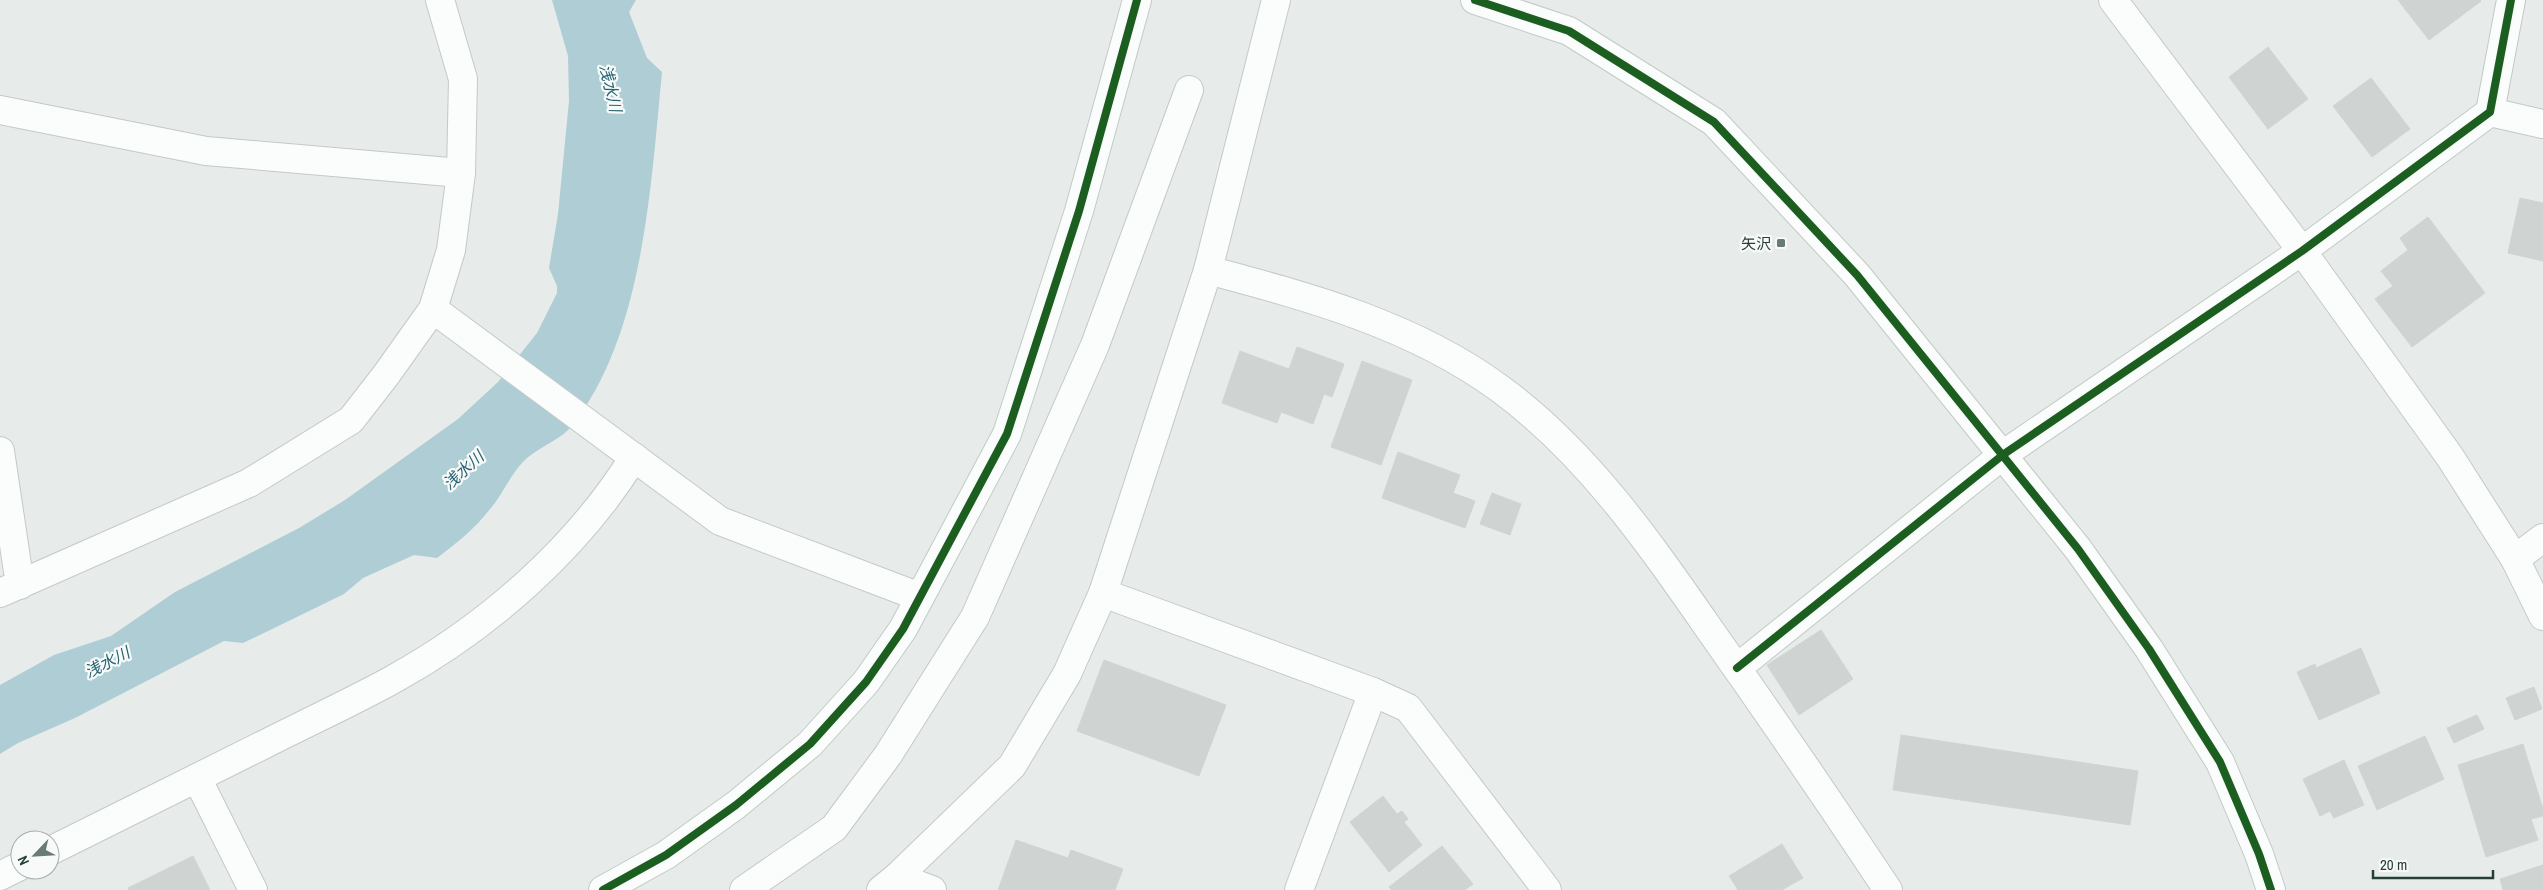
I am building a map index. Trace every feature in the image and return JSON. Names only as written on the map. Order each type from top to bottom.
[{"type":"street","points":[[0,451],[10,589],[248,483],[351,420],[433,309],[451,250],[461,173],[463,79],[440,0]]},
{"type":"street","points":[[603,890],[666,855],[736,805],[810,744],[866,682],[903,629],[1007,434],[1079,211],[1137,0]]},
{"type":"street","points":[[889,884],[1012,766],[1067,674],[1103,594],[1208,270],[1276,0]]},
{"type":"street","points":[[1475,0],[1569,31],[1714,122],[1857,274],[2004,454],[2078,549],[2144,641],[2220,762],[2259,854],[2271,890]]},
{"type":"street","points":[[2112,0],[2302,251],[2450,457],[2515,559],[2543,616]]},
{"type":"street","points":[[1737,668],[2004,454],[2302,251],[2490,112],[2511,0]]},
{"type":"street","points":[[744,890],[834,828],[888,755],[975,617],[1095,345],[1189,90]]},
{"type":"street","points":[[0,110],[206,151],[461,173]]},
{"type":"street","points":[[2490,112],[2543,124]]},
{"type":"street","points":[[1208,270],[1301,295],[1376,321],[1438,351],[1498,387],[1550,430],[1612,495],[1737,668],[1888,890]]},
{"type":"street","points":[[433,309],[720,521],[920,597]]},
{"type":"street","points":[[60,846],[393,680],[454,640],[518,591],[562,552],[612,493],[634,457]]},
{"type":"street","points":[[2515,559],[2543,538]]},
{"type":"street","points":[[1103,594],[1373,692],[1408,708],[1547,890]]},
{"type":"street","points":[[1300,890],[1373,692]]},
{"type":"street","points":[[197,778],[253,890]]},
{"type":"street","points":[[889,884],[932,890]]},
{"type":"water","name":"浅水川","points":[[552,0],[636,0],[629,12],[647,58],[662,72],[648,210],[629,304],[614,349],[595,390],[571,427],[560,437],[527,458],[515,472],[497,500],[476,525],[437,558],[414,555],[363,578],[344,594],[266,632],[243,643],[224,641],[75,718],[18,743],[0,754],[0,685],[54,655],[111,636],[175,592],[299,528],[345,500],[458,419],[498,382],[537,333],[557,293],[557,286],[549,268],[558,214],[569,101],[568,56]]},
{"type":"building","points":[[2398,0],[2480,0],[2481,1],[2429,40]]},
{"type":"building","points":[[2268,47],[2308,99],[2268,129],[2229,77]]},
{"type":"building","points":[[2371,78],[2410,129],[2372,157],[2333,106]]},
{"type":"building","points":[[2520,198],[2543,203],[2543,261],[2508,253]]},
{"type":"building","points":[[2428,217],[2485,293],[2412,347],[2375,299],[2393,286],[2381,271],[2408,250],[2400,238]]},
{"type":"building","points":[[1297,347],[1344,364],[1332,397],[1324,394],[1313,424],[1281,412],[1277,423],[1222,403],[1240,351],[1289,369]]},
{"type":"building","points":[[1362,361],[1412,380],[1381,465],[1331,447]]},
{"type":"building","points":[[1398,452],[1460,475],[1453,493],[1475,501],[1465,528],[1382,498]]},
{"type":"building","points":[[1492,493],[1521,504],[1510,535],[1480,524]]},
{"type":"building","points":[[1821,630],[1853,679],[1799,715],[1767,665]]},
{"type":"building","points":[[2361,648],[2380,693],[2319,720],[2297,672],[2315,664],[2316,668]]},
{"type":"building","points":[[1104,660],[1226,705],[1199,776],[1077,731]]},
{"type":"building","points":[[2534,687],[2542,709],[2515,720],[2506,698]]},
{"type":"building","points":[[2477,715],[2484,729],[2454,743],[2447,728]]},
{"type":"building","points":[[1901,735],[2138,771],[2130,825],[1893,790]]},
{"type":"building","points":[[2425,736],[2444,779],[2377,810],[2358,766]]},
{"type":"building","points":[[2523,744],[2543,809],[2543,816],[2531,819],[2538,840],[2486,857],[2458,765]]},
{"type":"building","points":[[2344,760],[2364,805],[2334,818],[2330,811],[2320,816],[2303,779]]},
{"type":"building","points":[[1383,796],[1397,814],[1402,811],[1408,819],[1404,822],[1422,845],[1389,872],[1350,822]]},
{"type":"building","points":[[1016,840],[1068,858],[1071,850],[1123,869],[1115,890],[998,890]]},
{"type":"building","points":[[1782,844],[1803,878],[1782,890],[1738,890],[1729,876]]},
{"type":"building","points":[[1442,846],[1473,884],[1465,890],[1392,890],[1389,887]]},
{"type":"building","points":[[193,856],[210,890],[129,890],[128,888]]},
{"type":"building","points":[[2543,865],[2543,890],[2503,890],[2500,879]]},
{"type":"cycle path","points":[[603,890],[666,855],[736,805],[810,744],[866,682],[903,629],[1007,434],[1079,211],[1137,0]]},
{"type":"cycle path","points":[[1475,0],[1569,31],[1714,122],[1857,275],[2078,549],[2149,649],[2220,762],[2259,854],[2271,890]]},
{"type":"cycle path","points":[[1737,668],[2004,454],[2302,251],[2490,112],[2511,0]]},
{"type":"place","name":"矢沢","points":[[1781,243]]}]
